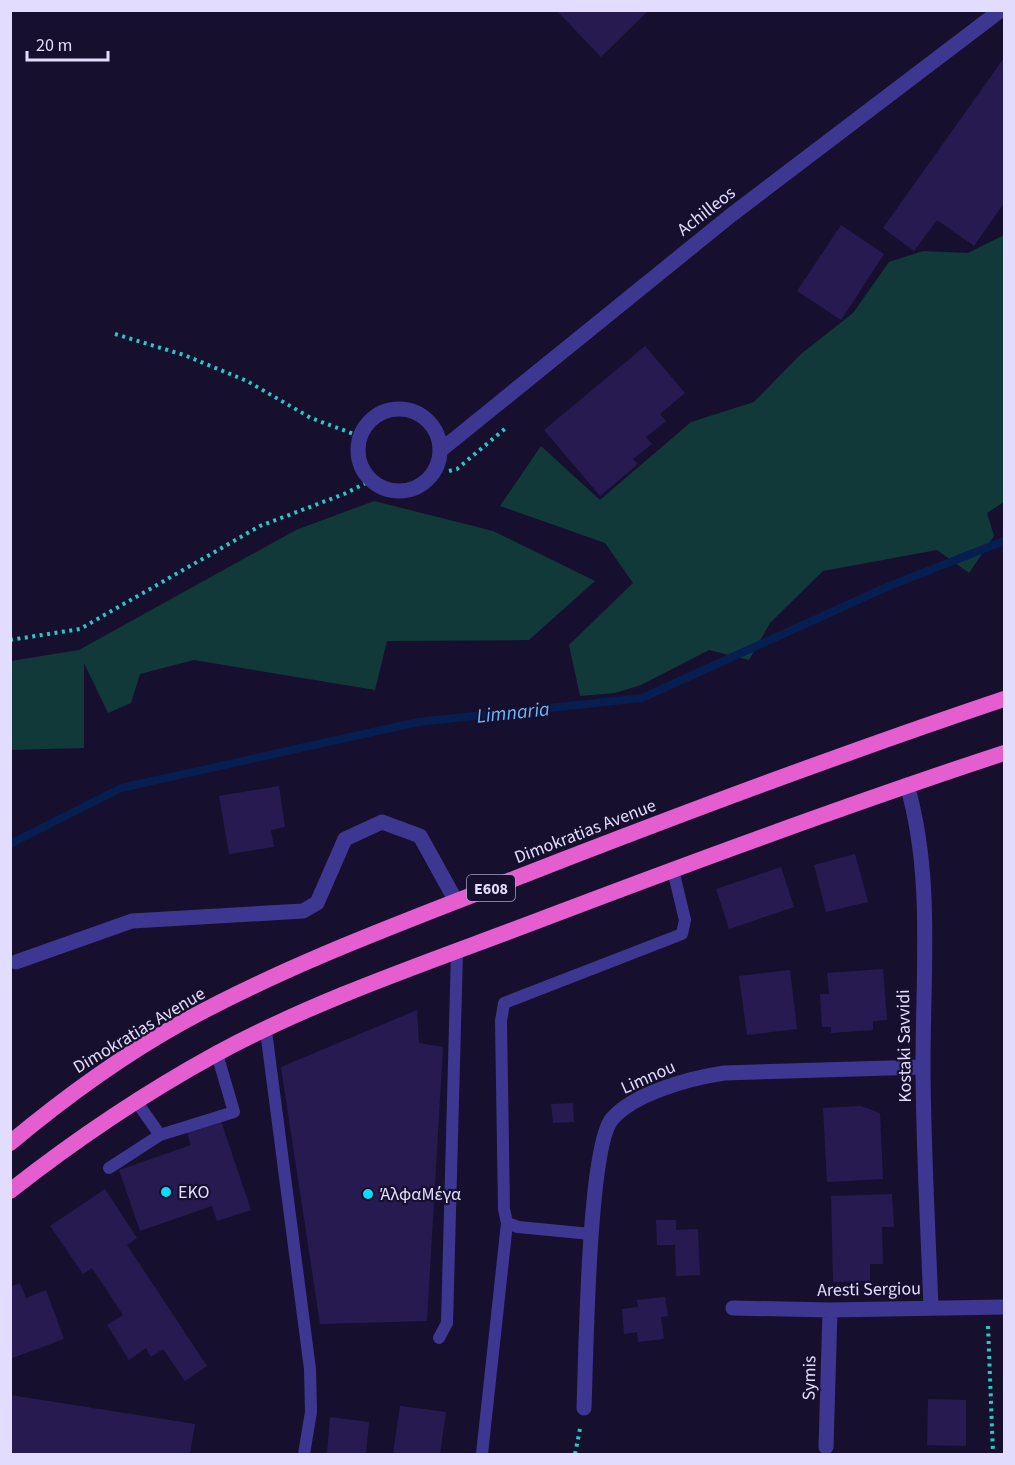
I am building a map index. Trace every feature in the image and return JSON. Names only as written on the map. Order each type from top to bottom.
[{"type":"highway","name":"Dimokratias Avenue","points":[[10,1143],[118,1061],[180,1024],[240,993],[456,901],[864,748],[1005,699]]},
{"type":"highway","name":"E608","points":[[10,1191],[83,1136],[136,1101],[217,1054],[323,1004],[673,870],[907,785],[1005,753]]},
{"type":"street","name":"Achilleos","points":[[441,450],[730,216],[1001,10]]},
{"type":"street","points":[[394,408],[417,411],[434,427],[441,450],[434,473],[415,489],[392,491],[370,481],[358,460],[359,436],[373,417],[394,408]]},
{"type":"street","name":"Kostaki Savvidi","points":[[907,785],[916,817],[923,862],[923,1067],[931,1308]]},
{"type":"street","points":[[16,962],[132,921],[303,911],[317,903],[345,839],[382,822],[420,836],[456,901]]},
{"type":"street","name":"Limnou","points":[[584,1408],[591,1234],[605,1131],[611,1120],[623,1109],[650,1095],[700,1077],[724,1073],[923,1067]]},
{"type":"street","name":"Aresti Sergiou","points":[[733,1308],[830,1310],[1005,1307]]},
{"type":"street","name":"Symis","points":[[826,1447],[830,1310]]},
{"type":"lane","points":[[482,1455],[507,1223],[504,1209],[501,1021],[504,1003],[682,934],[685,920],[673,870]]},
{"type":"lane","points":[[439,1338],[447,1323],[457,952]]},
{"type":"lane","points":[[266,1031],[310,1369],[311,1412],[304,1455]]},
{"type":"lane","points":[[109,1168],[160,1135],[234,1112],[217,1054]]},
{"type":"lane","points":[[136,1101],[160,1135]]},
{"type":"lane","points":[[507,1223],[518,1227],[591,1234]]},
{"type":"path","points":[[115,334],[183,355],[237,377],[311,418],[359,436]]},
{"type":"path","points":[[10,640],[80,629],[260,526],[344,494],[370,481]]},
{"type":"path","points":[[988,1307],[993,1455]]},
{"type":"path","points":[[575,1455],[584,1408]]},
{"type":"green space","points":[[1004,235],[1004,502],[987,513],[994,536],[969,573],[937,550],[823,571],[770,623],[749,660],[709,650],[641,685],[615,693],[580,696],[569,645],[633,583],[605,543],[500,506],[541,446],[600,500],[691,422],[754,402],[801,354],[853,313],[889,262],[923,251],[968,253]]},
{"type":"green space","points":[[374,501],[493,531],[595,581],[529,640],[387,641],[375,690],[194,660],[140,674],[131,703],[108,713],[84,663],[84,748],[11,750],[11,661],[79,650],[296,530]]},
{"type":"building","points":[[556,10],[649,10],[601,57]]},
{"type":"building","points":[[1004,58],[1004,203],[974,246],[937,220],[914,251],[883,228]]},
{"type":"building","points":[[841,225],[884,254],[841,320],[797,291]]},
{"type":"building","points":[[645,346],[685,393],[660,414],[666,421],[646,437],[652,444],[633,459],[638,464],[600,496],[544,430]]},
{"type":"building","points":[[279,786],[285,827],[271,830],[274,847],[229,854],[219,796]]},
{"type":"building","points":[[855,854],[868,902],[826,912],[814,865]]},
{"type":"building","points":[[781,867],[794,907],[729,929],[716,889]]},
{"type":"building","points":[[883,969],[887,1020],[873,1021],[873,1030],[831,1033],[831,1027],[822,1027],[820,994],[829,994],[827,973]]},
{"type":"building","points":[[790,970],[797,1029],[747,1035],[739,976]]},
{"type":"building","name":"ΆλφαΜέγα","points":[[417,1010],[419,1043],[443,1047],[427,1321],[320,1324],[281,1067]]},
{"type":"building","points":[[573,1103],[574,1122],[553,1123],[551,1104]]},
{"type":"building","points":[[861,1106],[880,1113],[883,1179],[827,1182],[823,1108]]},
{"type":"building","points":[[220,1118],[251,1210],[217,1221],[212,1206],[140,1231],[119,1170],[191,1145],[186,1129]]},
{"type":"building","points":[[105,1189],[137,1238],[127,1245],[207,1366],[185,1381],[163,1349],[151,1357],[146,1348],[129,1360],[107,1325],[123,1315],[92,1268],[83,1274],[50,1226]]},
{"type":"building","points":[[892,1194],[894,1227],[882,1227],[883,1264],[870,1264],[870,1281],[833,1282],[831,1196]]},
{"type":"building","points":[[656,1220],[676,1220],[676,1230],[698,1229],[700,1275],[676,1276],[675,1245],[657,1245]]},
{"type":"building","points":[[20,1283],[26,1298],[46,1290],[64,1339],[10,1359],[10,1287]]},
{"type":"building","points":[[665,1297],[668,1316],[661,1317],[664,1339],[638,1342],[637,1332],[624,1334],[622,1309],[638,1307],[637,1300]]},
{"type":"building","points":[[10,1395],[195,1424],[190,1454],[10,1454]]},
{"type":"building","points":[[928,1399],[966,1400],[966,1446],[927,1445]]},
{"type":"building","points":[[400,1406],[446,1412],[440,1454],[393,1454]]},
{"type":"building","points":[[330,1417],[369,1422],[366,1454],[327,1454]]},
{"type":"waterway","name":"Limnaria","points":[[10,844],[121,788],[418,722],[642,698],[889,586],[1004,541]]},
{"type":"place","name":"EKO","points":[[166,1192]]},
{"type":"place","name":"ΆλφαΜέγα","points":[[368,1194]]}]
